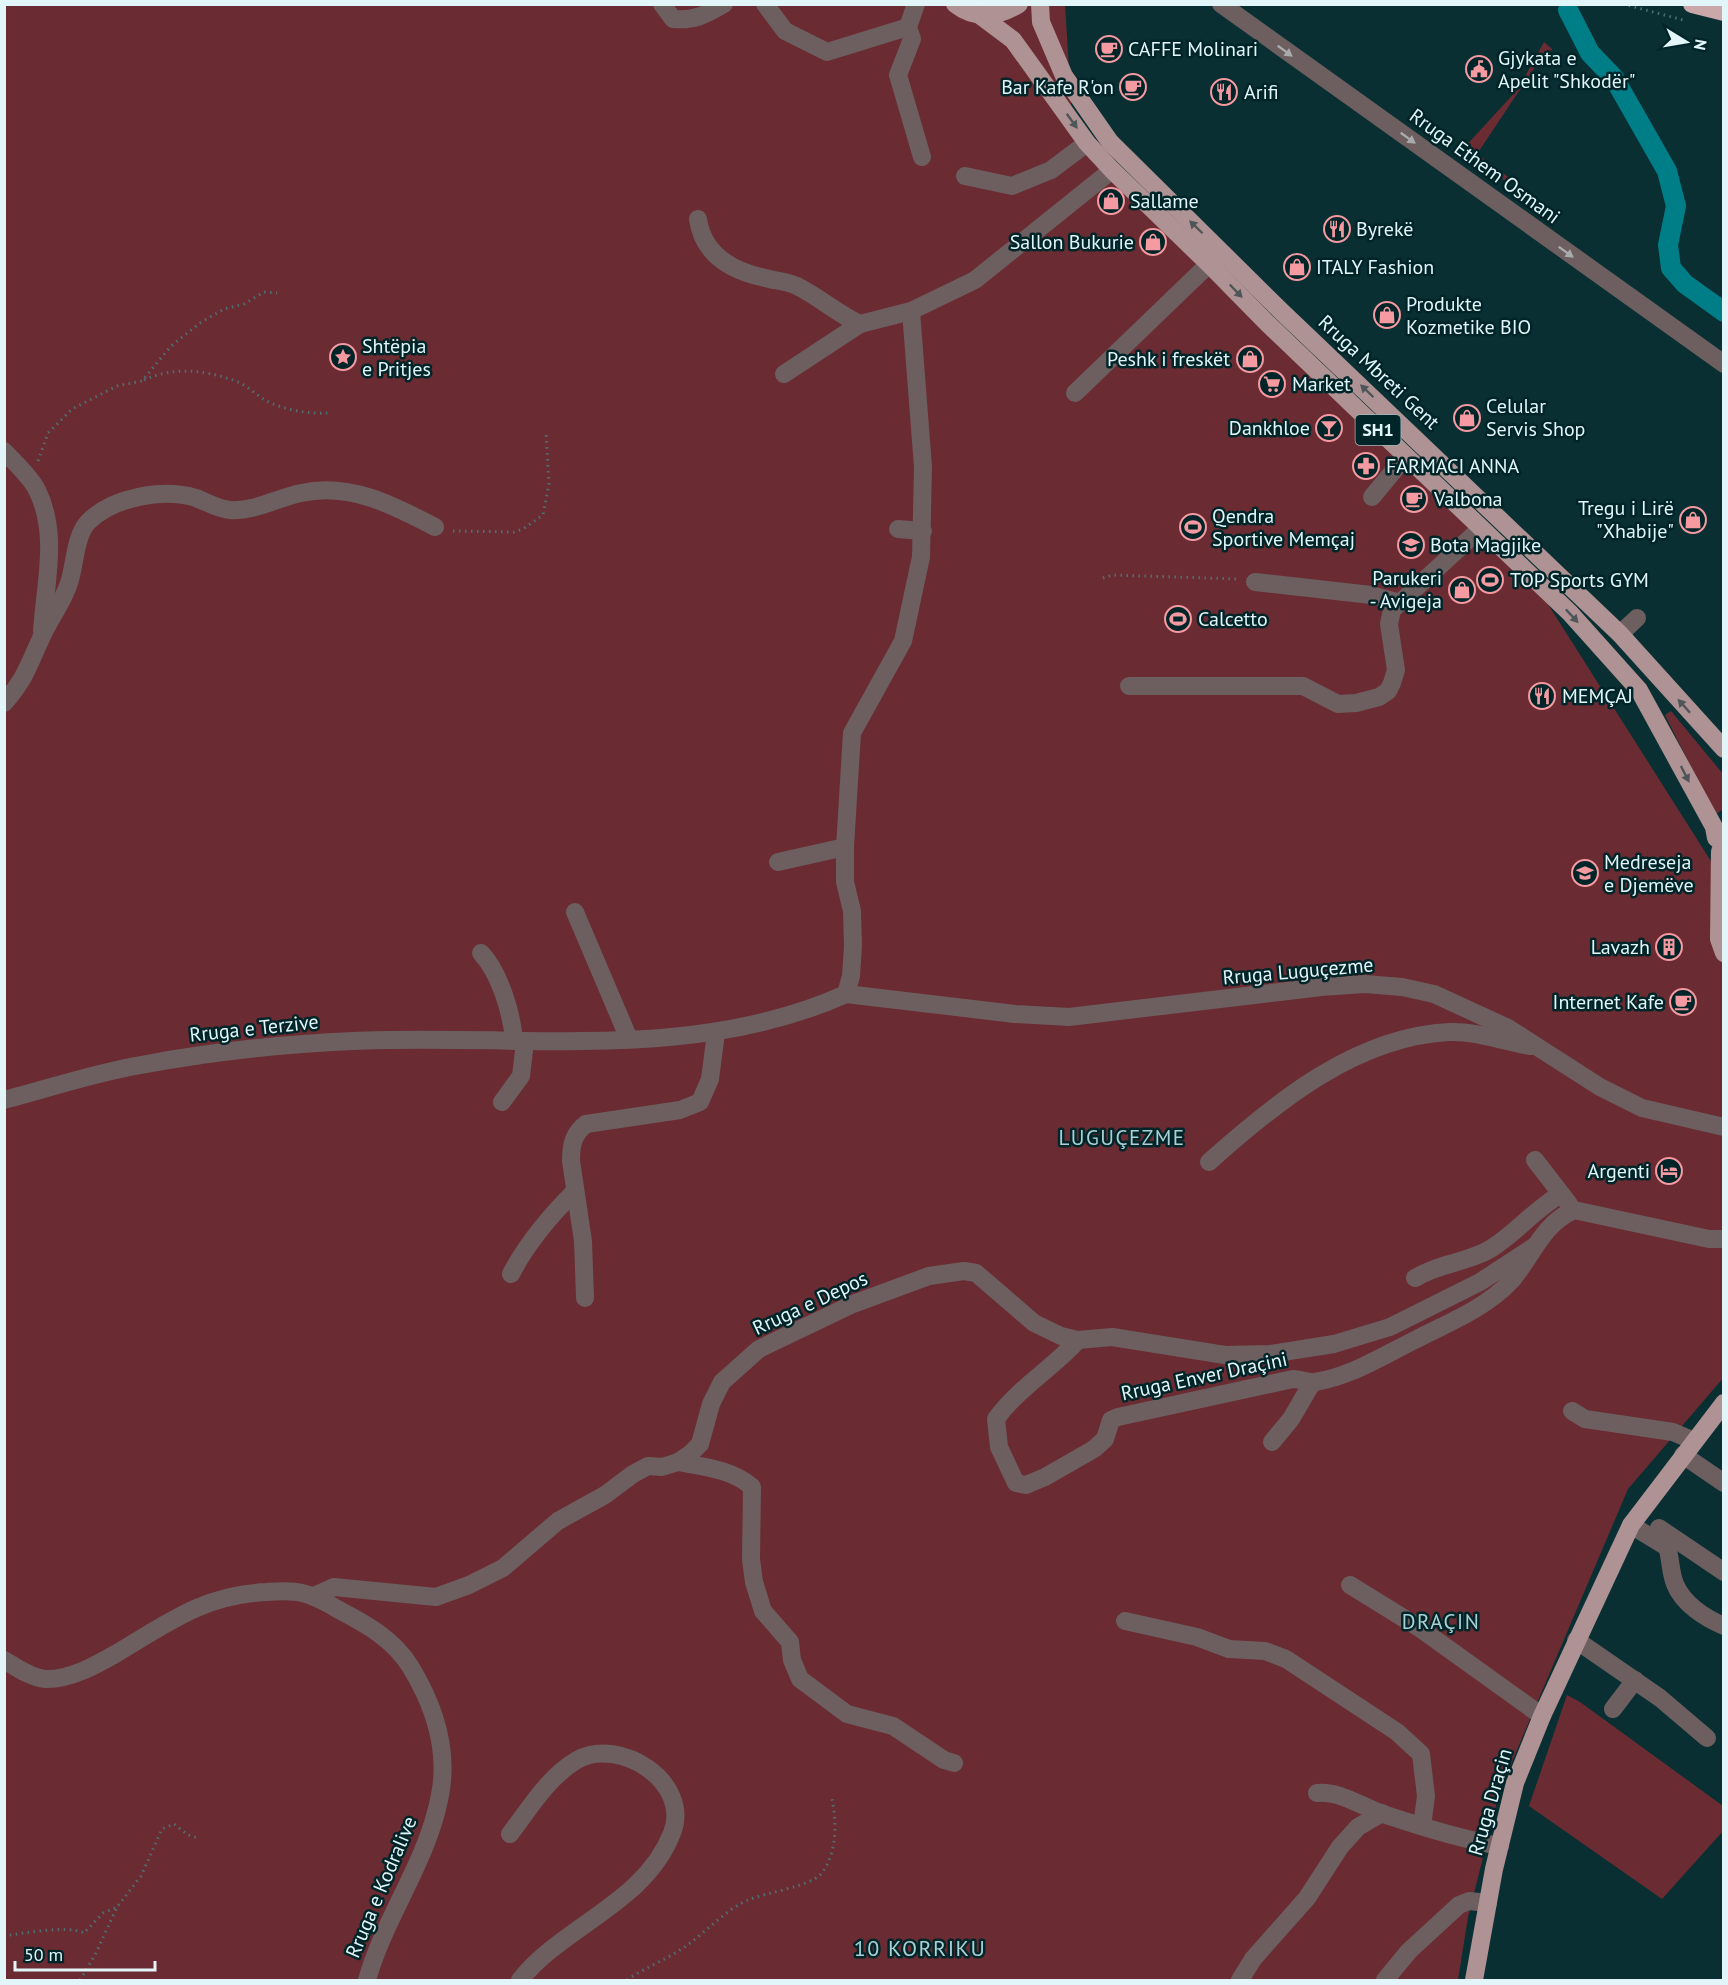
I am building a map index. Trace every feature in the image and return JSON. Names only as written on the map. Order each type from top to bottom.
[{"type":"highway","points":[[1691,13],[1724,12]]},
{"type":"main road","name":"Rruga Mbreti Gent","points":[[955,4],[962,10],[981,16],[1013,40],[1088,143],[1112,170],[1405,457],[1570,613],[1639,690],[1714,827],[1720,848]]},
{"type":"main road","points":[[981,16],[1005,13],[1019,4]]},
{"type":"main road","name":"Rruga Mbreti Gent","points":[[1040,4],[1041,22],[1064,76],[1093,120],[1123,156],[1620,634],[1724,749]]},
{"type":"main road","points":[[1724,816],[1717,828],[1720,848],[1719,939],[1724,953]]},
{"type":"main road","name":"Rruga Draçin","points":[[1474,1980],[1488,1903],[1515,1783],[1542,1716],[1634,1520],[1724,1403]]},
{"type":"street","points":[[662,4],[673,19],[688,21],[702,18],[723,4]]},
{"type":"street","points":[[765,4],[785,31],[827,52],[908,27]]},
{"type":"street","points":[[916,4],[908,27],[912,39],[898,75],[922,157]]},
{"type":"street","name":"Rruga Ethem Osmani","points":[[1221,4],[1724,364]]},
{"type":"street","points":[[964,176],[1012,186],[1051,170],[1088,143]]},
{"type":"street","points":[[784,374],[860,324],[911,311],[975,280],[1112,170]]},
{"type":"street","points":[[698,219],[700,235],[727,266],[766,279],[789,283],[860,324]]},
{"type":"street","points":[[1075,393],[1209,264]]},
{"type":"street","points":[[846,994],[851,976],[853,946],[852,911],[845,882],[844,847],[852,733],[903,641],[919,568],[923,531],[922,467],[911,311]]},
{"type":"street","points":[[4,451],[36,488],[46,513],[50,536],[42,636]]},
{"type":"street","points":[[1372,497],[1405,457]]},
{"type":"street","points":[[4,703],[17,689],[34,660],[42,636],[69,584],[87,523],[105,510],[150,495],[196,498],[219,507],[238,510],[302,493],[334,490],[353,492],[385,501],[435,527]]},
{"type":"street","points":[[1129,686],[1303,686],[1338,704],[1356,704],[1379,697],[1388,690],[1396,670],[1389,624],[1392,610],[1481,528]]},
{"type":"street","points":[[898,529],[923,531]]},
{"type":"street","points":[[1255,582],[1371,595],[1400,603]]},
{"type":"street","points":[[1620,634],[1637,618]]},
{"type":"street","points":[[778,862],[844,847]]},
{"type":"street","points":[[575,912],[629,1040]]},
{"type":"street","points":[[481,953],[489,961],[495,974],[519,1041],[521,1076],[502,1102]]},
{"type":"street","name":"Rruga Luguçezme","points":[[846,994],[1015,1014],[1069,1017],[1365,984],[1402,987],[1434,994],[1508,1028],[1534,1047],[1600,1087],[1642,1108],[1724,1127]]},
{"type":"street","name":"Rruga e Terzive","points":[[4,1100],[119,1069],[210,1054],[353,1041],[629,1040],[716,1033],[810,1010],[846,994]]},
{"type":"street","points":[[1209,1162],[1257,1119],[1292,1095],[1375,1049],[1412,1037],[1452,1032],[1534,1047]]},
{"type":"street","points":[[585,1298],[583,1241],[574,1192],[571,1148],[577,1131],[586,1124],[680,1110],[700,1102],[710,1079],[716,1033]]},
{"type":"street","points":[[1535,1160],[1574,1210],[1709,1239],[1724,1239]]},
{"type":"street","points":[[511,1274],[537,1232],[574,1192]]},
{"type":"street","points":[[1415,1278],[1430,1269],[1491,1248],[1548,1201],[1561,1194]]},
{"type":"street","name":"Rruga Enver Draçini","points":[[1078,1340],[1057,1362],[1010,1403],[996,1419],[999,1447],[1016,1483],[1026,1485],[1094,1449],[1106,1439],[1111,1419],[1118,1416],[1293,1379],[1312,1383],[1371,1362],[1458,1318],[1510,1281],[1552,1223],[1574,1210]]},
{"type":"street","name":"Rruga Enver Draçini","points":[[1008,1300],[1034,1323],[1061,1336],[1078,1340],[1112,1337],[1225,1354],[1305,1350],[1360,1338],[1416,1315],[1480,1282],[1534,1246]]},
{"type":"street","name":"Rruga e Depos","points":[[678,1461],[700,1444],[711,1404],[722,1382],[759,1349],[776,1339],[853,1305],[928,1276],[948,1272],[964,1271],[976,1274],[1008,1300]]},
{"type":"street","name":"Rruga Enver Draçini","points":[[1272,1442],[1291,1419],[1312,1383]]},
{"type":"street","points":[[1572,1411],[1585,1419],[1673,1432],[1724,1483]]},
{"type":"street","points":[[314,1596],[334,1587],[436,1597],[470,1585],[503,1568],[558,1521],[605,1495],[648,1466],[662,1467],[678,1461],[723,1471],[743,1479],[752,1486],[751,1559],[754,1582],[763,1611],[790,1642],[792,1660],[800,1679],[847,1714],[893,1726],[944,1760],[954,1763]]},
{"type":"street","points":[[1634,1520],[1668,1533],[1721,1571]]},
{"type":"street","points":[[1634,1520],[1667,1547],[1674,1583],[1682,1596],[1718,1624],[1724,1638]]},
{"type":"street","points":[[1350,1585],[1418,1627],[1542,1716]]},
{"type":"street","name":"Rruga e Kodralive","points":[[4,1660],[33,1675],[58,1678],[102,1662],[207,1601],[262,1592],[299,1592],[314,1596],[377,1632],[406,1660],[433,1710],[443,1750],[441,1793],[430,1838],[369,1979]]},
{"type":"street","points":[[1125,1621],[1197,1637],[1230,1649],[1265,1651],[1286,1659],[1397,1732],[1421,1754],[1425,1770],[1426,1796],[1422,1826]]},
{"type":"street","points":[[1576,1640],[1660,1698],[1707,1738]]},
{"type":"street","points":[[1612,1709],[1635,1680]]},
{"type":"street","points":[[510,1834],[555,1776],[576,1760],[595,1752],[625,1756],[639,1764],[663,1781],[670,1792],[674,1807],[673,1830],[651,1869],[617,1902],[547,1953],[520,1980]]},
{"type":"street","points":[[1317,1793],[1333,1794],[1422,1826],[1500,1846]]},
{"type":"street","points":[[1240,1980],[1253,1959],[1307,1898],[1345,1840],[1359,1827],[1382,1813]]},
{"type":"street","points":[[1384,1980],[1409,1951],[1459,1905],[1468,1901],[1488,1903]]},
{"type":"path","points":[[1623,4],[1691,13]]},
{"type":"path","points":[[142,381],[171,346],[205,319],[224,309],[250,301],[264,291],[277,293]]},
{"type":"path","points":[[37,472],[48,434],[72,409],[117,386],[142,381],[162,372],[182,370],[240,382],[266,401],[285,407],[328,413]]},
{"type":"path","points":[[435,527],[467,533],[514,532],[543,515],[549,484],[546,433]]},
{"type":"path","points":[[1102,578],[1112,575],[1255,582]]},
{"type":"path","points":[[627,1980],[688,1945],[738,1905],[772,1891],[814,1880],[828,1861],[834,1840],[836,1828],[832,1799]]},
{"type":"path","points":[[80,1980],[95,1955],[117,1907],[141,1876],[159,1833],[165,1825],[174,1824],[188,1835],[198,1838]]},
{"type":"path","points":[[4,1936],[53,1929],[84,1933],[103,1913],[117,1907]]},
{"type":"shaded area","points":[[4,5],[1065,5],[1073,132],[1525,568],[1721,877],[1724,894],[1724,1377],[1628,1489],[1500,1790],[1468,1917],[1458,1980],[5,1980]]},
{"type":"shaded area","points":[[1544,42],[1552,49],[1537,68],[1535,67],[1477,154],[1511,179],[1508,183],[1462,150],[1518,89]]},
{"type":"shaded area","points":[[1671,711],[1723,774],[1723,809],[1715,815],[1665,715]]},
{"type":"shaded area","points":[[1567,1695],[1580,1702],[1723,1806],[1723,1831],[1662,1899],[1529,1806]]},
{"type":"waterway","points":[[1568,10],[1590,53],[1614,78],[1667,171],[1676,206],[1668,245],[1671,268],[1685,284],[1724,312]]},
{"type":"place","name":"CAFFE Molinari","points":[[1109,49]]},
{"type":"place","name":"Gjykata e Apelit \"Shkodër\"","points":[[1479,69]]},
{"type":"place","name":"Bar Kafe R'on","points":[[1133,87]]},
{"type":"place","name":"Arifi","points":[[1224,92]]},
{"type":"place","name":"Sallame","points":[[1111,201]]},
{"type":"place","name":"Byrekë","points":[[1337,229]]},
{"type":"place","name":"Sallon Bukurie","points":[[1153,242]]},
{"type":"place","name":"ITALY Fashion","points":[[1297,267]]},
{"type":"place","name":"Produkte Kozmetike BIO","points":[[1387,315]]},
{"type":"place","name":"Shtëpia e Pritjes","points":[[343,357]]},
{"type":"place","name":"Peshk i freskët","points":[[1250,359]]},
{"type":"place","name":"Market","points":[[1272,384]]},
{"type":"place","name":"Celular Servis Shop","points":[[1467,418]]},
{"type":"place","name":"Dankhloe","points":[[1329,428]]},
{"type":"place","name":"FARMACI ANNA","points":[[1366,466]]},
{"type":"place","name":"Valbona","points":[[1414,499]]},
{"type":"place","name":"Tregu i Lirë \"Xhabije\"","points":[[1693,520]]},
{"type":"place","name":"Qendra Sportive Memçaj","points":[[1193,527]]},
{"type":"place","name":"Bota Magjike","points":[[1411,545]]},
{"type":"place","name":"TOP Sports GYM","points":[[1490,580]]},
{"type":"place","name":"Parukeri - Avigeja","points":[[1462,590]]},
{"type":"place","name":"Calcetto","points":[[1178,619]]},
{"type":"place","name":"MEMÇAJ","points":[[1542,696]]},
{"type":"place","name":"Medreseja e Djemëve","points":[[1585,873]]},
{"type":"place","name":"Lavazh","points":[[1669,947]]},
{"type":"place","name":"Internet Kafe","points":[[1683,1002]]},
{"type":"place","name":"Argenti","points":[[1669,1171]]},
{"type":"district","name":"LUGUÇEZME","points":[[1122,1138]]},
{"type":"district","name":"DRAÇIN","points":[[1441,1622]]},
{"type":"district","name":"10 KORRIKU","points":[[920,1948]]}]
